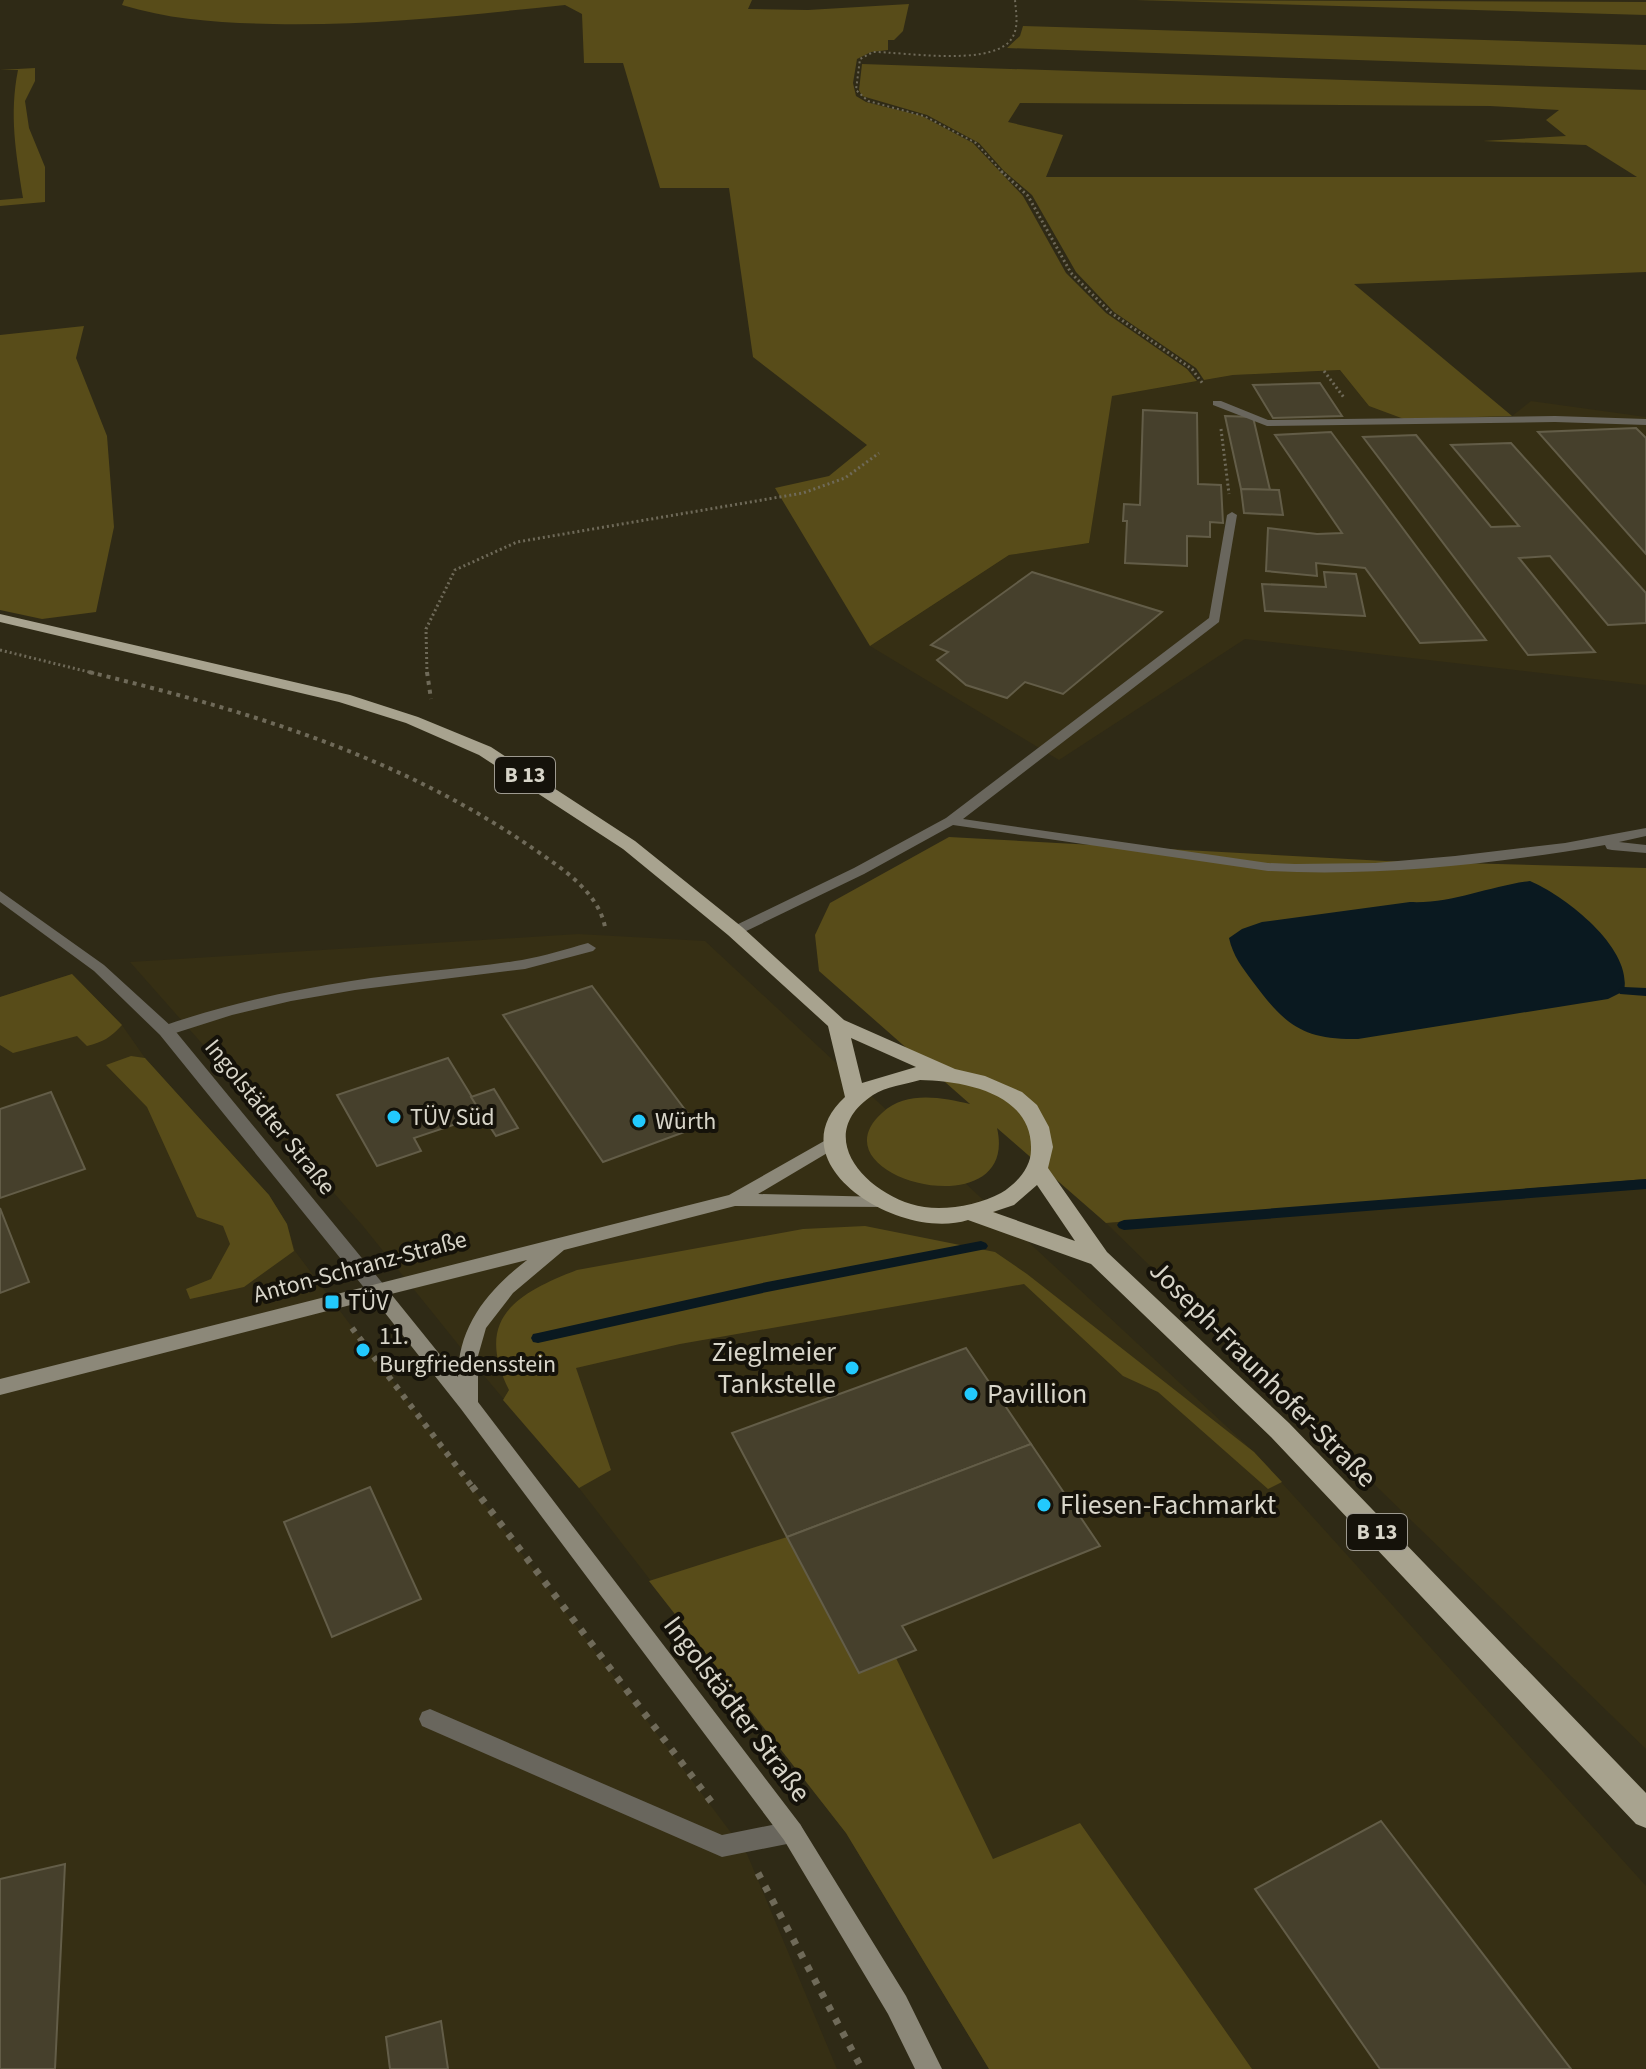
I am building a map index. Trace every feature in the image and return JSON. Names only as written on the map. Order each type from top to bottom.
[{"type":"main road","name":"B 13","points":[[0,618],[282,682],[412,720],[485,751],[570,804],[640,853],[735,931],[837,1024],[947,1073],[991,1084],[1024,1106],[1032,1115],[1041,1136],[1041,1157],[1031,1178],[1013,1196],[972,1213],[927,1215],[883,1203],[862,1191],[846,1176],[837,1160],[833,1142]]},
{"type":"main road","points":[[833,1142],[839,1118],[856,1098],[837,1024]]},
{"type":"main road","name":"B 13","points":[[856,1098],[879,1083],[905,1075],[947,1073]]},
{"type":"main road","name":"Joseph-Fraunhofer-Straße","points":[[1037,1168],[1099,1258],[1280,1430],[1646,1814]]},
{"type":"main road","name":"Joseph-Fraunhofer-Straße","points":[[972,1213],[1099,1258]]},
{"type":"street","points":[[1217,403],[1267,423],[1555,419],[1646,422]]},
{"type":"street","points":[[735,931],[859,871],[951,821],[1215,619],[1232,515]]},
{"type":"street","points":[[951,821],[1268,867],[1318,871],[1368,870],[1599,844],[1646,832]]},
{"type":"street","points":[[1599,844],[1646,849]]},
{"type":"street","name":"Ingolstädter Straße","points":[[0,895],[99,968],[166,1031],[468,1404],[792,1832],[897,2005],[929,2069]]},
{"type":"street","points":[[166,1031],[206,1016],[266,1001],[323,990],[536,963],[588,948]]},
{"type":"street","name":"Anton-Schranz-Straße","points":[[735,1200],[833,1142]]},
{"type":"street","name":"Anton-Schranz-Straße","points":[[0,1387],[735,1200],[883,1203]]},
{"type":"street","points":[[468,1404],[469,1358],[477,1324],[531,1264],[567,1241]]},
{"type":"street","points":[[430,1719],[722,1846],[792,1832]]},
{"type":"path","points":[[1015,0],[1019,26],[1015,36],[1002,49],[978,54],[873,52],[860,59],[856,90],[868,101],[924,116],[976,143],[1028,196],[1071,273],[1110,312],[1192,369],[1217,403],[1232,515]]},
{"type":"path","points":[[412,720],[425,712],[433,696],[426,666],[426,629],[455,570],[517,542],[803,493],[845,478],[879,453]]},
{"type":"path","points":[[0,650],[283,723],[352,747],[415,775],[515,835],[580,888],[601,910],[605,920],[603,939],[588,948]]},
{"type":"path","points":[[332,1302],[742,1843],[862,2069]]},
{"type":"path","points":[[855,2069],[857,2057]]},
{"type":"shaded area","points":[[124,0],[752,0],[748,9],[808,10],[909,4],[903,31],[894,40],[888,40],[888,50],[871,52],[857,59],[853,83],[856,96],[866,102],[922,116],[973,143],[1023,196],[1066,273],[1106,313],[1187,369],[1197,381],[1112,396],[1089,543],[1009,555],[870,646],[775,488],[829,476],[867,445],[753,357],[729,188],[660,188],[623,63],[584,63],[582,14],[565,5],[383,22],[254,24],[159,14],[122,5]]},
{"type":"shaded area","points":[[1136,0],[1646,2],[1646,15]]},
{"type":"shaded area","points":[[1023,26],[1646,45],[1646,70],[1007,48],[1020,36]]},
{"type":"shaded area","points":[[862,64],[1646,90],[1646,272],[1354,284],[1512,416],[1404,419],[1369,406],[1340,370],[1233,375],[1204,380],[1196,368],[1114,312],[1076,272],[1032,195],[1004,171],[979,143],[927,115],[862,96],[859,90]],"holes":[[[1020,103],[1490,106],[1559,110],[1546,120],[1566,136],[1483,141],[1586,145],[1637,177],[1046,177],[1063,135],[1008,122]]]},
{"type":"shaded area","points":[[35,68],[35,81],[25,101],[29,128],[45,167],[45,202],[0,206],[0,200],[23,198],[14,118],[18,70],[0,70]]},
{"type":"shaded area","points":[[84,326],[76,358],[107,436],[114,527],[96,612],[42,619],[0,610],[0,335]]},
{"type":"shaded area","points":[[1340,370],[1369,406],[1512,416],[1531,401],[1646,417],[1646,685],[1245,639],[1059,760],[870,646],[1009,555],[1089,543],[1111,396],[1233,375]]},
{"type":"shaded area","points":[[949,837],[1385,861],[1646,868],[1646,1179],[1106,1223],[997,1128],[996,1160],[979,1178],[952,1186],[922,1184],[893,1173],[873,1157],[867,1137],[882,1113],[913,1098],[936,1098],[970,1104],[819,971],[815,935],[830,903]]},
{"type":"shaded area","points":[[1530,881],[1561,898],[1607,941],[1624,975],[1624,991],[1608,999],[1358,1039],[1323,1037],[1297,1027],[1275,1009],[1242,966],[1229,938],[1242,929],[1262,922],[1456,898]]},
{"type":"shaded area","points":[[578,934],[705,941],[1254,1452],[1646,1886],[1646,2069],[989,2069],[846,1833],[579,1488],[363,1226],[130,962]]},
{"type":"shaded area","points":[[72,974],[122,1025],[145,1058],[269,1195],[287,1224],[295,1251],[747,1854],[837,2069],[0,2069],[0,997]]},
{"type":"shaded area","points":[[72,974],[122,1025],[118,1029],[106,1039],[87,1046],[77,1036],[13,1053],[0,1045],[0,997]]},
{"type":"shaded area","points":[[131,1056],[145,1058],[269,1195],[287,1224],[294,1251],[244,1287],[190,1299],[186,1289],[211,1279],[230,1244],[223,1226],[197,1217],[147,1107],[106,1065]]},
{"type":"shaded area","points":[[1646,1179],[1646,1749],[1106,1223]]},
{"type":"shaded area","points":[[865,1226],[995,1252],[1254,1452],[1282,1482],[1268,1489],[1158,1392],[1123,1376],[1024,1284],[680,1344],[576,1368],[611,1470],[579,1488],[503,1400],[509,1390],[499,1365],[496,1345],[499,1327],[507,1312],[519,1300],[555,1279],[577,1270],[803,1229]]},
{"type":"shaded area","points":[[787,1537],[896,1658],[993,1859],[1080,1823],[1252,2069],[989,2069],[846,1833],[649,1581]]},
{"type":"building","points":[[1320,383],[1342,416],[1273,418],[1253,385]]},
{"type":"building","points":[[1143,410],[1197,413],[1198,484],[1221,485],[1223,523],[1210,522],[1210,537],[1187,536],[1187,566],[1125,563],[1127,521],[1123,521],[1124,504],[1140,505]]},
{"type":"building","points":[[1225,416],[1253,417],[1270,490],[1241,489]]},
{"type":"building","points":[[1636,428],[1646,438],[1646,554],[1538,432]]},
{"type":"building","points":[[1331,432],[1486,640],[1420,643],[1365,568],[1316,563],[1317,576],[1266,571],[1268,528],[1317,534],[1342,533],[1275,435]]},
{"type":"building","points":[[1416,435],[1491,527],[1519,526],[1451,445],[1511,443],[1646,593],[1646,623],[1608,625],[1550,556],[1519,558],[1595,652],[1528,655],[1363,437]]},
{"type":"building","points":[[1241,489],[1279,490],[1283,515],[1244,513]]},
{"type":"building","points":[[1032,572],[1162,612],[1063,694],[1025,682],[1007,698],[966,685],[937,660],[948,652],[931,645]]},
{"type":"building","points":[[1324,572],[1356,574],[1365,616],[1265,611],[1262,584],[1326,587]]},
{"type":"building","points":[[592,986],[698,1127],[603,1162],[503,1015]]},
{"type":"building","points":[[448,1058],[483,1115],[414,1138],[421,1151],[377,1166],[337,1095]]},
{"type":"building","points":[[494,1089],[518,1128],[496,1136],[471,1097]]},
{"type":"building","points":[[51,1092],[85,1169],[0,1198],[0,1109]]},
{"type":"building","points":[[0,1208],[29,1282],[0,1293]]},
{"type":"building","points":[[966,1348],[1031,1444],[787,1537],[732,1433]]},
{"type":"building","points":[[1031,1444],[1100,1546],[902,1626],[916,1650],[859,1673],[787,1537]]},
{"type":"building","points":[[370,1487],[421,1599],[332,1637],[284,1522]]},
{"type":"building","points":[[1381,1821],[1571,2069],[1380,2069],[1255,1889]]},
{"type":"building","points":[[65,1864],[55,2069],[0,2069],[0,1879]]},
{"type":"building","points":[[441,2021],[448,2069],[390,2069],[386,2037]]},
{"type":"waterway","points":[[1624,991],[1646,992]]},
{"type":"waterway","points":[[1124,1225],[1646,1184]]},
{"type":"waterway","points":[[538,1338],[767,1287],[981,1246]]},
{"type":"place","name":"TÜV Süd","points":[[394,1117]]},
{"type":"place","name":"Würth","points":[[639,1121]]},
{"type":"place","name":"TÜV","points":[[332,1302]]},
{"type":"place","name":"11. Burgfriedensstein","points":[[363,1350]]},
{"type":"place","name":"Zieglmeier Tankstelle","points":[[852,1368]]},
{"type":"place","name":"Pavillion","points":[[971,1394]]},
{"type":"place","name":"Fliesen-Fachmarkt","points":[[1044,1505]]}]
